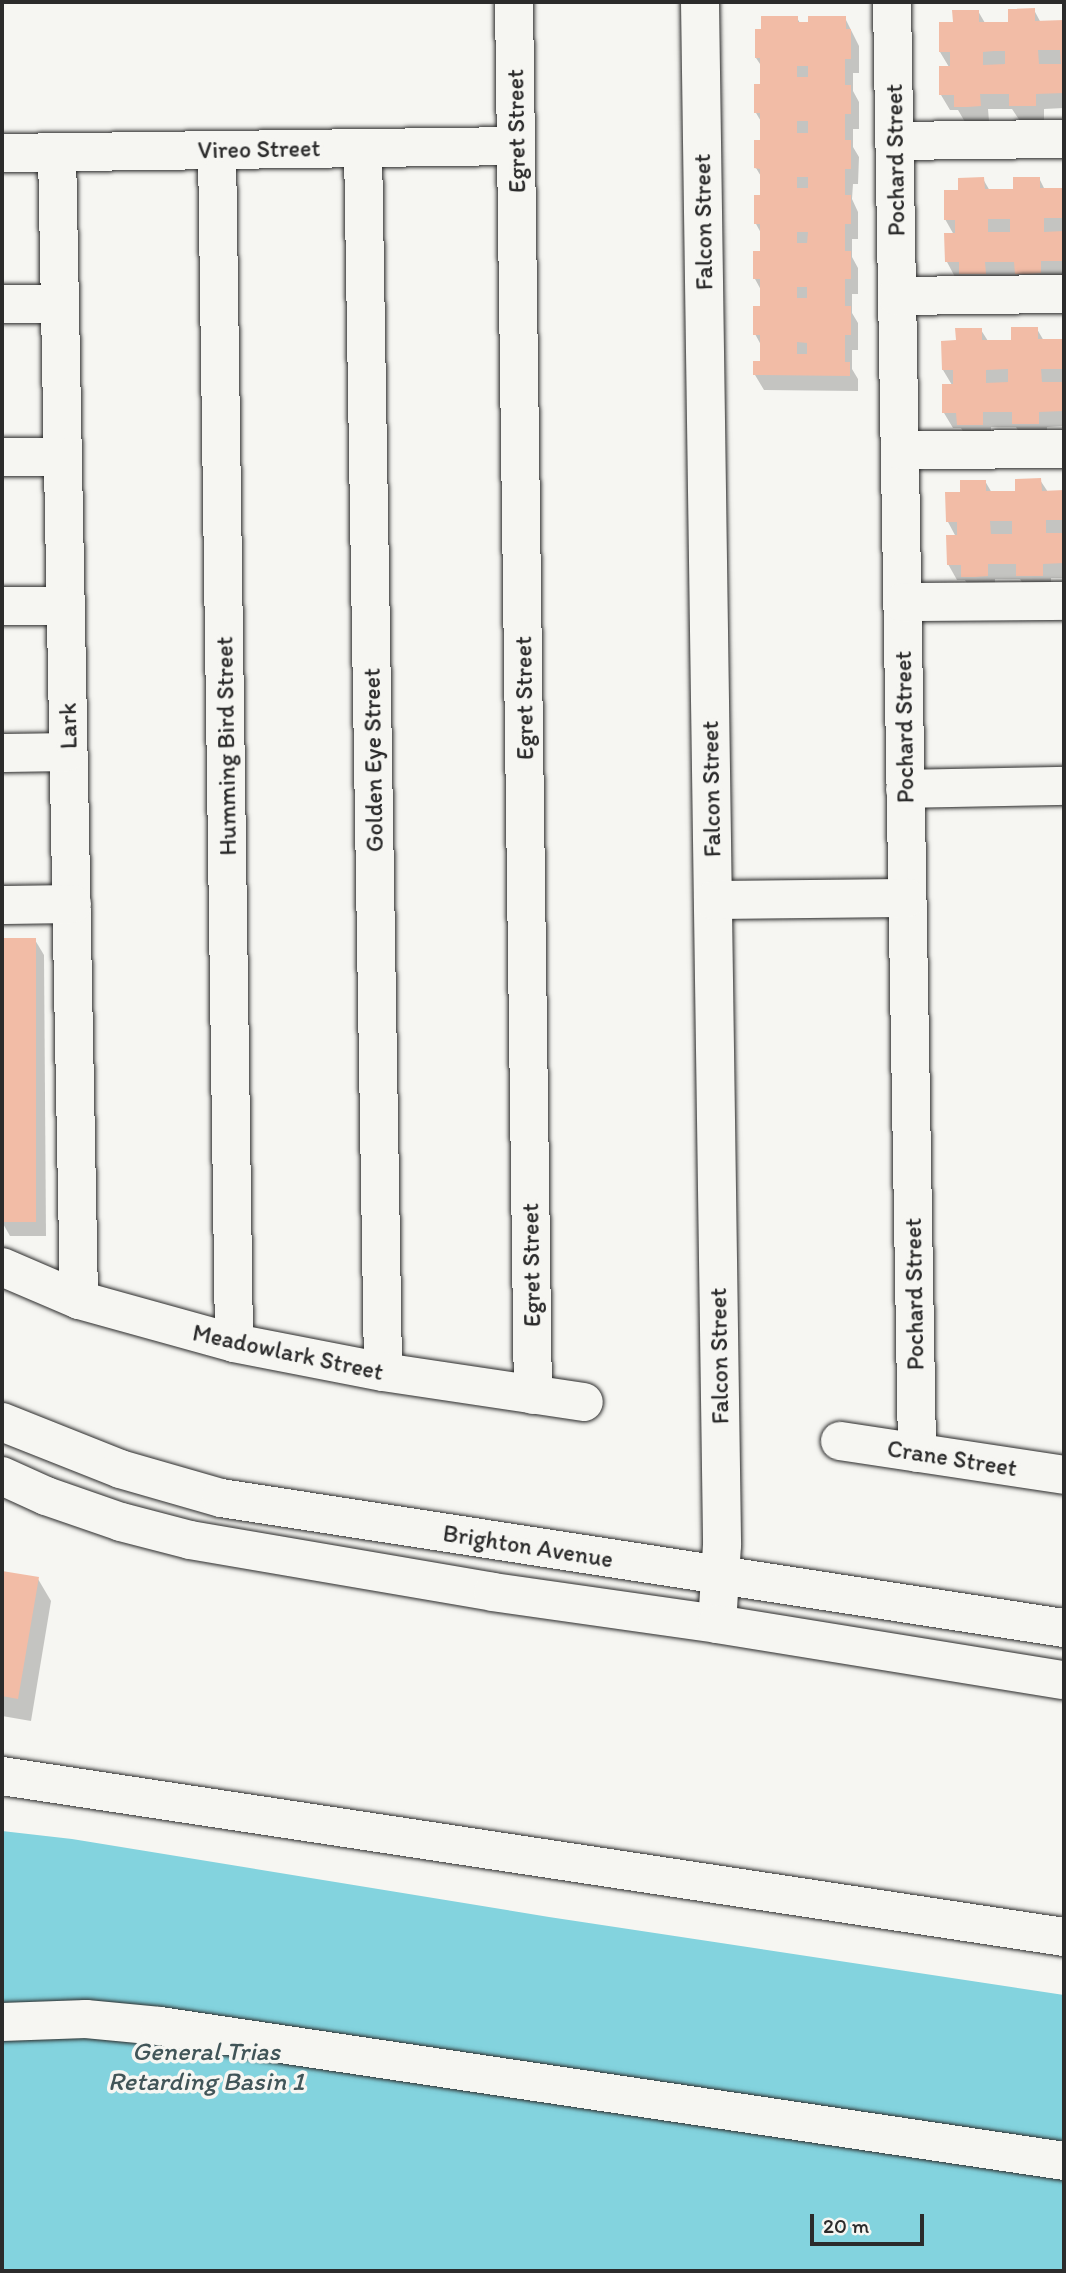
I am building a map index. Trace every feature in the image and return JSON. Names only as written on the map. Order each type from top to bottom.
[{"type":"street","name":"Egret Street","points":[[514,2],[533,1395]]},
{"type":"street","name":"Falcon Street","points":[[700,2],[722,1576],[717,1624]]},
{"type":"street","name":"Pochard Street","points":[[892,2],[917,1452]]},
{"type":"street","points":[[894,141],[1064,139]]},
{"type":"street","name":"Vireo Street","points":[[2,153],[516,146]]},
{"type":"street","name":"Golden Eye Street","points":[[363,148],[383,1372]]},
{"type":"street","name":"Humming Bird Street","points":[[217,150],[234,1343]]},
{"type":"street","name":"Lark","points":[[57,152],[79,1300]]},
{"type":"street","points":[[897,296],[1064,294]]},
{"type":"street","points":[[2,304],[60,304]]},
{"type":"street","points":[[900,450],[1064,449]]},
{"type":"street","points":[[2,457],[63,457]]},
{"type":"street","points":[[902,602],[1064,601]]},
{"type":"street","points":[[2,606],[66,606]]},
{"type":"street","points":[[2,752],[68,752]]},
{"type":"street","points":[[905,789],[1064,786],[1064,814]]},
{"type":"street","points":[[713,900],[907,898]]},
{"type":"street","points":[[2,905],[72,904]]},
{"type":"street","name":"Meadowlark Street","points":[[2,1267],[79,1300],[234,1343],[383,1372],[584,1402]]},
{"type":"street","name":"Brighton Avenue","points":[[2,1422],[120,1469],[221,1498],[1064,1628]]},
{"type":"street","name":"Crane Street","points":[[840,1441],[1064,1475]]},
{"type":"street","name":"Brighton Avenue","points":[[2,1476],[46,1496],[121,1522],[190,1540],[494,1592],[717,1624],[1064,1680]]},
{"type":"street","points":[[2,1776],[1064,1937]]},
{"type":"street","points":[[2,2022],[86,2019],[160,2026],[1064,2161]]},
{"type":"water","name":"General Trias Retarding Basin 1","points":[[2,1831],[72,1839],[549,1917],[1064,1995],[1064,2271],[2,2271]]},
{"type":"building","points":[[1035,8],[1035,21],[1064,20],[1064,93],[1036,94],[1036,106],[1009,106],[1009,94],[980,94],[981,106],[954,107],[954,95],[939,95],[939,66],[950,66],[950,52],[939,52],[939,22],[953,22],[952,10],[979,10],[979,22],[1008,22],[1008,9]],"holes":[[[1038,50],[1060,50],[1061,64],[1039,64]],[[1005,51],[1005,64],[983,65],[983,52]]]},
{"type":"building","points":[[761,16],[798,16],[798,22],[808,22],[808,16],[846,16],[846,29],[851,29],[851,59],[845,59],[845,85],[851,85],[851,114],[845,114],[845,140],[851,140],[851,169],[845,169],[845,195],[851,195],[851,224],[845,224],[845,251],[851,251],[851,279],[845,279],[845,306],[851,306],[851,335],[845,335],[845,362],[850,362],[850,376],[753,375],[753,361],[760,361],[760,335],[753,335],[753,306],[760,306],[760,279],[753,279],[753,251],[760,251],[760,224],[754,224],[754,195],[760,195],[760,169],[754,168],[754,140],[760,140],[760,113],[754,113],[754,84],[760,84],[760,58],[755,58],[755,29],[761,29]],"holes":[[[797,66],[808,66],[808,77],[797,77]],[[797,121],[808,121],[808,133],[797,133]],[[797,177],[808,177],[808,188],[797,188]],[[797,232],[808,232],[807,243],[797,243]],[[797,287],[807,287],[807,298],[797,298]],[[797,342],[807,343],[807,354],[797,354]]]},
{"type":"building","points":[[984,177],[985,189],[1013,189],[1013,177],[1040,177],[1040,188],[1064,188],[1064,218],[1044,218],[1044,232],[1064,231],[1064,261],[1041,261],[1041,273],[1015,274],[1014,262],[985,262],[986,274],[959,274],[959,262],[945,262],[944,233],[955,233],[955,220],[944,220],[944,190],[958,190],[958,178]],"holes":[[[988,219],[1010,219],[1010,232],[988,232]]]},
{"type":"building","points":[[1011,327],[1038,327],[1038,339],[1064,339],[1064,369],[1041,369],[1042,382],[1064,382],[1064,411],[1039,412],[1039,424],[1012,424],[1012,412],[983,412],[983,425],[957,425],[956,413],[942,413],[942,384],[953,384],[953,370],[942,370],[941,341],[956,340],[955,328],[982,328],[982,340],[1011,340]],"holes":[[[1008,369],[1008,382],[986,383],[986,370]]]},
{"type":"building","points":[[1041,478],[1042,491],[1064,490],[1064,520],[1046,520],[1046,533],[1064,533],[1064,563],[1043,564],[1043,576],[1016,576],[1016,564],[988,564],[988,576],[961,577],[961,565],[947,565],[946,535],[957,535],[957,522],[946,522],[945,492],[960,492],[960,480],[986,480],[986,491],[1015,491],[1015,479]],"holes":[[[990,521],[1012,521],[1012,534],[991,534]]]},
{"type":"building","points":[[2,938],[36,938],[36,1222],[2,1222]]},
{"type":"building","points":[[2,1571],[39,1577],[18,1699],[2,1696]]}]
